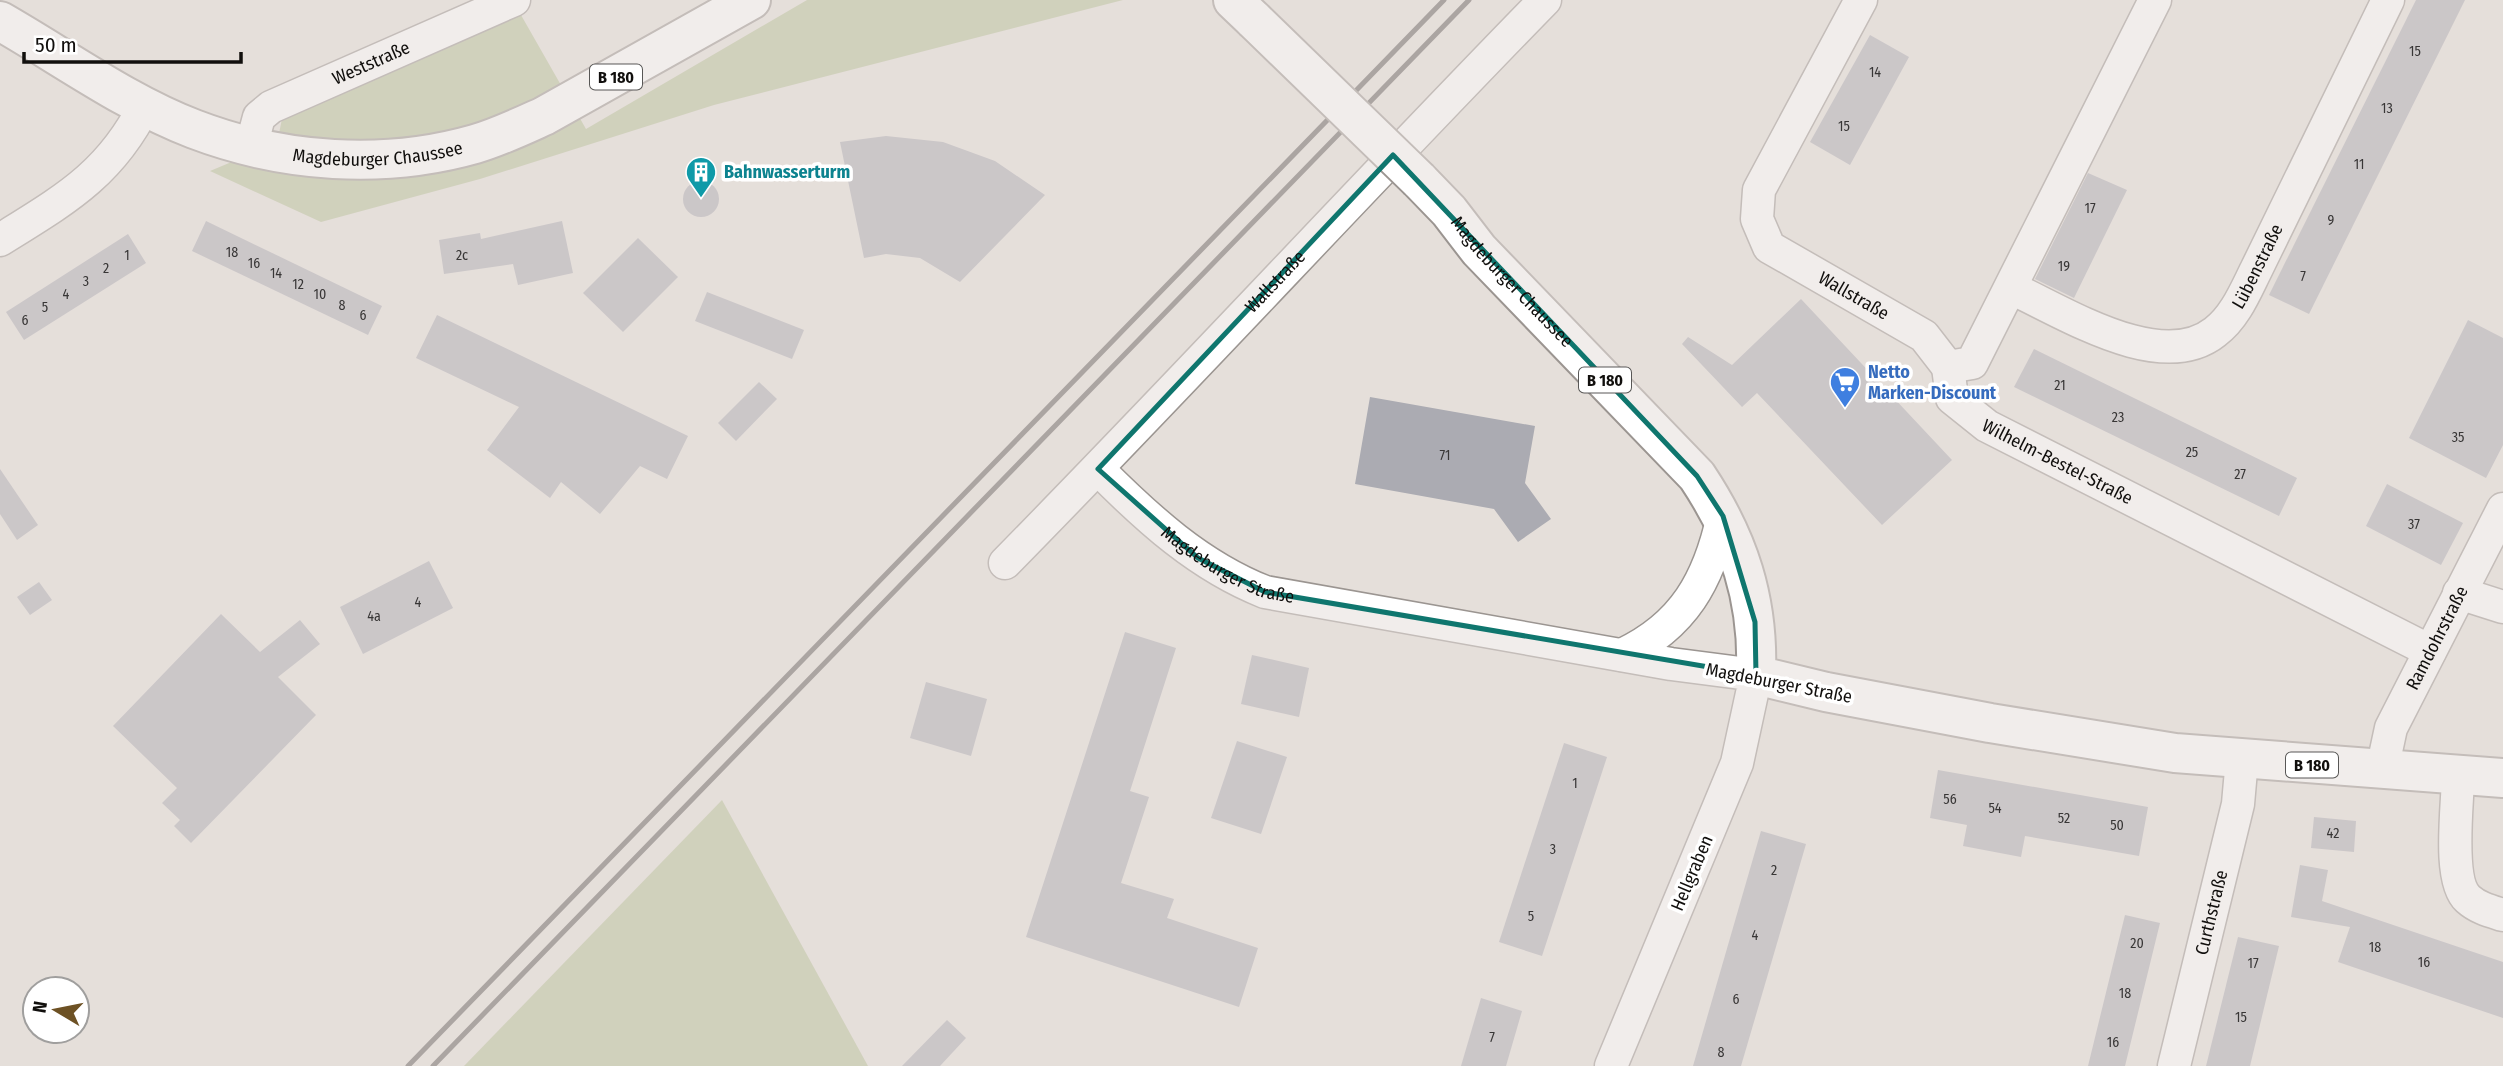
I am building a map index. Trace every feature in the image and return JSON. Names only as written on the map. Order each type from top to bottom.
[{"type":"main road","name":"Magdeburger Chaussee","points":[[0,21],[145,105],[193,129],[251,147],[324,158],[378,160],[476,144],[544,116],[751,0]]},
{"type":"main road","name":"Magdeburger Chaussee","points":[[1243,10],[1419,180],[1449,211],[1479,250],[1668,443],[1697,477],[1723,516],[1749,588],[1755,622],[1756,675]]},
{"type":"main road","name":"Magdeburger Straße","points":[[1756,675],[1826,692],[2061,735],[2242,759],[2503,778]]},
{"type":"street","name":"Weststraße","points":[[251,147],[259,117],[271,107],[514,0]]},
{"type":"street","name":"Wallstraße","points":[[1005,563],[1098,469],[1370,178],[1545,0]]},
{"type":"street","name":"Wallstraße","points":[[1861,0],[1759,190],[1757,219],[1769,247],[1924,336],[1948,367]]},
{"type":"street","points":[[1948,367],[1972,363],[2155,0]]},
{"type":"street","name":"Lübenstraße","points":[[2011,288],[2125,340],[2165,348],[2192,345],[2216,332],[2241,299],[2388,0]]},
{"type":"street","points":[[0,240],[80,187],[109,163],[130,134],[145,105]]},
{"type":"street","name":"Wilhelm-Bestel-Straße","points":[[1948,367],[1952,398],[1987,426],[2430,651]]},
{"type":"street","name":"Magdeburger Straße","points":[[1098,469],[1198,558],[1229,578],[1265,592],[1622,656],[1756,675]]},
{"type":"street","name":"Ramdohrstraße","points":[[2382,770],[2391,728],[2503,509]]},
{"type":"street","points":[[1622,656],[1656,635],[1689,604],[1709,567],[1723,516]]},
{"type":"street","points":[[2459,593],[2503,607]]},
{"type":"street","name":"Hellgraben","points":[[1611,1066],[1737,763],[1756,675]]},
{"type":"street","name":"Curthstraße","points":[[2174,1066],[2238,804],[2242,759]]},
{"type":"street","points":[[2458,775],[2456,875],[2466,897],[2481,908],[2503,915]]},
{"type":"highlighted area","points":[[1393,155],[1697,476],[1723,516],[1755,622],[1756,675],[1265,592],[1198,558],[1098,469]]},
{"type":"green space","points":[[807,0],[1123,0],[714,105],[480,179],[321,222],[210,171],[277,143],[283,114],[521,15],[586,129]]},
{"type":"green space","points":[[722,800],[868,1066],[464,1066]]},
{"type":"building","points":[[2416,0],[2465,0],[2309,314],[2269,295]]},
{"type":"building","points":[[1870,35],[1909,57],[1850,165],[1810,142]]},
{"type":"building","points":[[886,136],[943,142],[995,161],[1045,195],[960,282],[920,258],[886,254],[864,258],[840,142]]},
{"type":"building","points":[[2088,173],[2127,190],[2074,298],[2035,279]]},
{"type":"building","name":"Bahnwasserturm","points":[[701,181],[713,187],[719,199],[713,211],[701,217],[689,211],[683,199],[689,187]]},
{"type":"building","points":[[206,221],[382,306],[368,335],[192,251]]},
{"type":"building","points":[[562,221],[573,273],[518,285],[513,264],[444,274],[439,240],[480,233],[481,239]]},
{"type":"building","points":[[128,234],[146,263],[24,340],[6,312]]},
{"type":"building","points":[[638,238],[678,277],[623,332],[583,293]]},
{"type":"building","points":[[707,292],[804,330],[792,359],[695,321]]},
{"type":"building","points":[[1801,299],[1952,460],[1882,525],[1757,393],[1742,407],[1682,344],[1688,337],[1732,365]]},
{"type":"building","points":[[437,315],[688,436],[667,479],[640,466],[600,514],[561,482],[550,498],[487,450],[519,407],[416,358]]},
{"type":"building","points":[[2468,320],[2503,338],[2503,445],[2486,478],[2409,438]]},
{"type":"building","points":[[2034,349],[2297,478],[2279,516],[2014,387]]},
{"type":"building","points":[[759,382],[777,399],[736,441],[718,423]]},
{"type":"building","points":[[1370,397],[1535,426],[1525,483],[1551,519],[1518,542],[1494,509],[1355,484]]},
{"type":"building","points":[[0,469],[38,525],[17,540],[0,514]]},
{"type":"building","points":[[2387,484],[2463,523],[2441,565],[2366,526]]},
{"type":"building","points":[[429,561],[453,608],[363,654],[340,607]]},
{"type":"building","points":[[39,582],[52,600],[30,615],[17,597]]},
{"type":"building","points":[[221,614],[260,652],[300,620],[320,644],[278,677],[316,715],[191,843],[174,826],[180,820],[162,803],[177,788],[113,726]]},
{"type":"building","points":[[1125,632],[1176,648],[1130,791],[1149,797],[1121,883],[1174,899],[1167,918],[1258,948],[1239,1007],[1026,937]]},
{"type":"building","points":[[1252,655],[1309,668],[1299,717],[1241,704]]},
{"type":"building","points":[[926,682],[987,699],[971,756],[910,738]]},
{"type":"building","points":[[1237,741],[1287,757],[1261,834],[1211,818]]},
{"type":"building","points":[[1564,743],[1607,757],[1542,956],[1499,942]]},
{"type":"building","points":[[1938,770],[2148,807],[2139,856],[2025,836],[2021,857],[1963,846],[1967,825],[1930,818]]},
{"type":"building","points":[[2314,817],[2356,821],[2354,852],[2311,848]]},
{"type":"building","points":[[1761,831],[1806,844],[1741,1066],[1693,1066]]},
{"type":"building","points":[[2300,865],[2328,870],[2322,901],[2503,962],[2503,1018],[2338,962],[2350,927],[2291,917]]},
{"type":"building","points":[[2125,915],[2160,923],[2125,1066],[2088,1066]]},
{"type":"building","points":[[2238,937],[2279,946],[2250,1066],[2206,1066]]},
{"type":"building","points":[[1481,998],[1522,1011],[1506,1066],[1461,1066]]},
{"type":"building","points":[[947,1020],[966,1038],[940,1066],[902,1066]]},
{"type":"railway","points":[[408,1066],[1444,0]]},
{"type":"railway","points":[[433,1066],[1469,0]]},
{"type":"place","name":"Bahnwasserturm","points":[[701,199]]},
{"type":"place","name":"Netto Marken-Discount","points":[[1845,409]]}]
